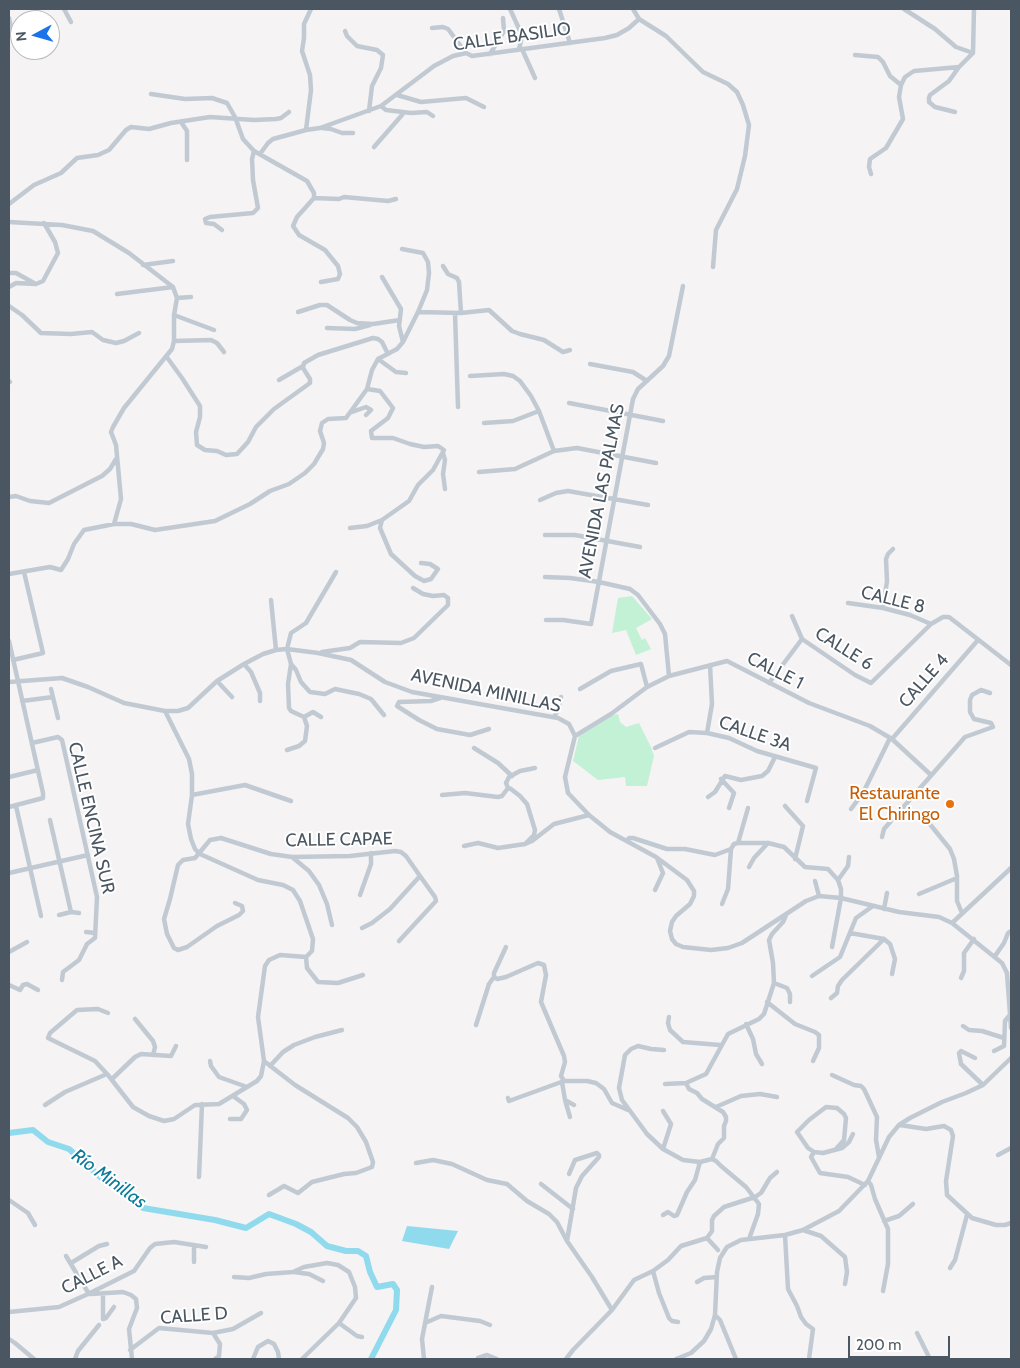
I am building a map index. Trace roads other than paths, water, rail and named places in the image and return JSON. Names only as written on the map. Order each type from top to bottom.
[{"type":"street","points":[[64,9],[71,22]]},
{"type":"street","points":[[306,130],[311,90],[310,75],[302,51],[304,24],[311,9]]},
{"type":"street","points":[[510,9],[521,33],[520,49],[535,78]]},
{"type":"street","points":[[559,9],[570,43]]},
{"type":"street","points":[[633,9],[639,19],[666,36],[703,72],[728,84],[738,92],[744,105],[749,125],[745,156],[738,189],[716,230],[713,267]]},
{"type":"street","points":[[904,9],[935,29],[956,47],[973,53]]},
{"type":"street","points":[[955,112],[935,108],[929,102],[929,98],[930,95],[949,81],[959,67],[973,53],[974,9]]},
{"type":"street","points":[[490,54],[504,31],[504,18]]},
{"type":"street","name":"CALLE BASILIO","points":[[260,154],[273,139],[320,128],[381,106],[434,66],[453,56],[466,53],[472,56],[490,54],[616,35],[629,28],[639,19]]},
{"type":"street","points":[[432,28],[443,27],[448,29],[466,53]]},
{"type":"street","points":[[345,31],[357,46],[377,50],[383,55],[381,68],[372,86],[369,111]]},
{"type":"street","points":[[856,55],[878,57],[883,62],[890,76],[901,85]]},
{"type":"street","points":[[872,174],[869,167],[870,159],[886,148],[903,119],[899,98],[901,85],[905,77],[914,71],[959,67]]},
{"type":"street","points":[[151,94],[185,99],[217,99],[227,103],[236,117],[244,139],[254,150],[307,181],[314,193],[314,198],[296,217],[293,226],[299,235],[325,250],[338,266],[340,274],[338,279],[321,282]]},
{"type":"street","points":[[397,95],[422,102],[466,98],[484,107]]},
{"type":"street","points":[[381,106],[386,110],[427,112],[433,116]]},
{"type":"street","points":[[9,204],[34,185],[61,173],[77,158],[98,155],[109,150],[126,130],[131,127],[149,129],[210,117],[236,117],[254,120],[276,119],[289,112]]},
{"type":"street","points":[[374,147],[403,112]]},
{"type":"street","points":[[181,122],[187,131],[187,160]]},
{"type":"street","points":[[320,128],[342,133],[353,133]]},
{"type":"street","points":[[222,230],[214,224],[206,223],[205,219],[253,213],[258,208],[253,180],[252,159],[254,150]]},
{"type":"street","points":[[314,198],[339,200],[344,197],[388,201],[396,199]]},
{"type":"street","points":[[9,222],[62,225],[93,232],[129,253],[173,287],[177,298],[172,349],[124,408],[112,426],[111,432],[116,445],[121,499],[114,524]]},
{"type":"street","points":[[9,287],[16,283],[36,284],[43,281],[58,254],[55,242],[44,223]]},
{"type":"street","points":[[9,574],[50,568],[61,570],[74,544],[84,530],[114,524],[131,524],[155,530],[215,521],[250,504],[270,491],[289,484],[305,473],[314,464],[323,449],[324,443],[320,431],[322,423],[328,419],[346,418],[367,389],[372,370],[378,359],[397,349],[403,342],[418,312],[427,290],[428,262],[423,254],[402,249]]},
{"type":"street","points":[[143,265],[174,261]]},
{"type":"street","points":[[443,266],[448,274],[457,278],[459,282],[461,313]]},
{"type":"street","points":[[9,274],[16,273],[36,284]]},
{"type":"street","points":[[382,277],[401,309],[398,326],[403,342]]},
{"type":"street","name":"AVENIDA LAS PALMAS","points":[[546,620],[563,620],[591,624],[633,399],[638,389],[663,366],[669,356],[683,286]]},
{"type":"street","points":[[118,294],[173,287]]},
{"type":"street","points":[[177,298],[191,297]]},
{"type":"street","points":[[298,312],[320,305],[327,305],[350,320],[373,324]]},
{"type":"street","points":[[9,306],[22,315],[41,333],[71,334],[92,332],[103,340],[116,343],[139,333]]},
{"type":"street","points":[[418,312],[461,313],[489,310],[512,331],[544,340],[563,352],[570,350]]},
{"type":"street","points":[[455,313],[458,407]]},
{"type":"street","points":[[174,315],[214,330]]},
{"type":"street","points":[[327,328],[337,330],[355,329],[400,320]]},
{"type":"street","points":[[279,380],[303,366],[304,362],[318,355],[373,338],[382,342],[388,354]]},
{"type":"street","points":[[174,341],[211,340],[217,343],[224,352]]},
{"type":"street","points":[[166,356],[200,406],[200,417],[196,432],[197,445],[205,450],[226,454],[237,454],[248,442],[256,427],[274,409],[310,383],[310,379],[303,366]]},
{"type":"street","points":[[378,359],[396,372],[406,374]]},
{"type":"street","points":[[590,364],[633,372],[647,381]]},
{"type":"street","points":[[470,376],[504,374],[513,376],[520,381],[540,411],[554,451]]},
{"type":"street","points":[[367,389],[380,391],[393,408],[388,418],[371,431],[372,438],[393,438],[424,447],[438,446],[444,450],[444,489]]},
{"type":"street","points":[[570,403],[663,421]]},
{"type":"street","points":[[350,412],[366,406],[371,410],[366,415]]},
{"type":"street","points":[[484,424],[513,421],[540,411]]},
{"type":"street","points":[[479,472],[515,469],[554,451],[577,448],[656,463]]},
{"type":"street","points":[[350,528],[367,526],[382,520],[409,501],[418,485],[433,470],[443,453]]},
{"type":"street","points":[[9,497],[16,496],[30,501],[49,503],[102,476],[110,469],[116,459]]},
{"type":"street","points":[[540,500],[568,490],[648,505]]},
{"type":"street","points":[[382,520],[380,528],[391,554],[416,576],[424,581],[431,579],[438,569],[430,564],[420,563]]},
{"type":"street","points":[[545,535],[575,535],[640,547]]},
{"type":"street","points":[[883,608],[887,581],[886,559],[893,549]]},
{"type":"street","points":[[13,660],[43,653],[24,572]]},
{"type":"street","points":[[336,572],[306,623],[291,633],[287,649],[292,664],[301,682],[310,692],[325,694],[335,690],[359,694],[371,699],[384,715]]},
{"type":"street","points":[[545,577],[599,582],[630,589],[638,594],[665,634],[669,676]]},
{"type":"street","points":[[318,653],[350,648],[360,642],[401,643],[414,638],[448,604],[448,598],[444,595],[433,596],[423,594],[413,588]]},
{"type":"street","points":[[271,600],[276,650]]},
{"type":"street","name":"CALLE 8","points":[[848,603],[883,608],[910,615],[931,624]]},
{"type":"street","name":"CALLE 6","points":[[792,616],[802,639],[855,675],[871,683],[931,624]]},
{"type":"street","points":[[931,624],[943,617],[949,617],[1011,665]]},
{"type":"street","points":[[770,683],[802,639]]},
{"type":"street","name":"CALLE 4","points":[[851,810],[863,793],[891,738],[978,640]]},
{"type":"street","points":[[9,641],[43,793],[43,798],[9,807]]},
{"type":"street","name":"AVENIDA MINILLAS","points":[[9,682],[62,678],[124,703],[165,712],[188,708],[217,681],[258,656],[276,650],[287,649],[318,653],[351,660],[385,682],[412,692],[554,717],[569,724],[575,736],[565,777],[568,793],[589,815],[610,832],[656,857],[687,880],[694,891],[690,904],[672,922],[670,931],[672,939],[676,944],[683,947],[711,950],[728,948],[742,943],[806,901],[820,896]]},
{"type":"street","name":"CALLE 1","points":[[575,736],[611,714],[647,687],[669,676],[727,661],[809,704],[870,726],[891,738],[931,775]]},
{"type":"street","points":[[244,664],[251,672],[260,693],[260,701]]},
{"type":"street","points":[[287,750],[299,746],[305,741],[307,726],[304,717],[291,711],[289,708],[288,684],[292,664]]},
{"type":"street","points":[[580,689],[611,671],[641,664],[647,687]]},
{"type":"street","points":[[707,733],[712,704],[710,665]]},
{"type":"street","points":[[217,681],[232,697]]},
{"type":"street","points":[[52,689],[58,718]]},
{"type":"street","points":[[882,837],[884,829],[965,737],[993,727],[991,723],[974,719],[970,712],[972,695],[981,690],[990,693]]},
{"type":"street","points":[[22,701],[53,697]]},
{"type":"street","points":[[441,697],[431,701],[398,702],[397,706],[418,720],[437,729],[470,735],[489,729]]},
{"type":"street","points":[[554,717],[561,697]]},
{"type":"street","points":[[108,1013],[98,1009],[78,1010],[50,1033],[48,1038],[95,1061],[108,1074],[133,1107],[149,1116],[164,1121],[174,1119],[196,1105],[219,1104],[257,1081],[261,1076],[264,1061],[258,1016],[265,966],[269,960],[280,956],[306,957],[312,951],[313,939],[300,901],[293,890],[284,885],[258,880],[200,854],[195,849],[188,824],[192,795],[192,774],[189,759],[165,712]]},
{"type":"street","points":[[304,717],[313,712],[321,717]]},
{"type":"street","name":"CALLE 3A","points":[[655,748],[689,732],[707,733],[729,738],[775,757],[816,768],[807,801]]},
{"type":"street","name":"CALLE ENCINA SUR","points":[[32,743],[58,737],[62,740],[97,897],[95,933]]},
{"type":"street","points":[[474,748],[493,759],[512,776]]},
{"type":"street","points":[[708,797],[715,792],[721,779],[725,776],[741,780],[762,776],[768,771],[775,757]]},
{"type":"street","points":[[525,844],[534,835],[535,830],[527,804],[520,796],[508,788],[506,780],[520,771],[534,768]]},
{"type":"street","points":[[9,777],[38,770]]},
{"type":"street","points":[[721,779],[734,793],[729,808]]},
{"type":"street","points":[[192,795],[245,785],[291,801]]},
{"type":"street","points":[[442,795],[465,793],[498,797],[502,796],[508,788]]},
{"type":"street","points":[[16,806],[41,916]]},
{"type":"street","points":[[785,806],[803,826],[795,859]]},
{"type":"street","points":[[738,843],[748,808]]},
{"type":"street","points":[[464,846],[478,843],[498,848],[525,844],[532,841],[554,824],[589,815]]},
{"type":"street","points":[[50,820],[71,912]]},
{"type":"street","points":[[929,823],[950,849],[954,859],[957,878],[957,901],[962,913]]},
{"type":"street","name":"CALLE CAPAE","points":[[235,904],[242,906],[243,911],[239,916],[217,926],[186,947],[178,950],[174,948],[167,934],[164,919],[178,865],[183,860],[195,858],[210,840],[219,838],[271,854],[292,856],[350,856],[401,852],[406,856],[436,901],[399,941]]},
{"type":"street","points":[[627,840],[633,838],[667,849],[685,849],[715,855],[731,849]]},
{"type":"street","points":[[749,868],[751,862],[768,843]]},
{"type":"street","points":[[722,904],[728,889],[731,849],[734,844],[768,843],[784,847],[805,867],[828,869],[838,880],[842,889],[832,947]]},
{"type":"street","points":[[360,895],[371,864],[371,853]]},
{"type":"street","points":[[9,873],[88,855]]},
{"type":"street","points":[[292,856],[319,884],[327,904],[332,925]]},
{"type":"street","points":[[654,890],[663,873],[656,857]]},
{"type":"street","points":[[838,880],[848,866],[849,857]]},
{"type":"street","points":[[952,923],[1011,868]]},
{"type":"street","points":[[362,928],[390,909],[420,876]]},
{"type":"street","points":[[919,894],[957,878]]},
{"type":"street","points":[[815,881],[820,896],[841,898],[884,909],[939,917],[952,923],[974,939],[1002,963],[1006,973],[1011,1028]]},
{"type":"street","points":[[884,909],[887,893]]},
{"type":"street","points":[[812,976],[840,957],[856,918],[873,906]]},
{"type":"street","points":[[59,915],[71,912],[79,913]]},
{"type":"street","points":[[665,1084],[686,1083],[706,1074],[720,1045],[728,1034],[764,1014],[774,983],[769,940],[783,922],[786,914]]},
{"type":"street","points":[[995,956],[1011,931]]},
{"type":"street","points":[[62,980],[63,972],[79,960],[87,944],[95,938],[95,933],[86,932]]},
{"type":"street","points":[[850,933],[884,939],[890,944],[895,958],[892,974]]},
{"type":"street","points":[[832,998],[837,993],[838,986],[842,980],[884,939]]},
{"type":"street","points":[[962,978],[964,953],[974,939]]},
{"type":"street","points":[[9,952],[27,942]]},
{"type":"street","points":[[476,1025],[489,984],[494,977],[506,947]]},
{"type":"street","points":[[306,957],[307,968],[318,982],[338,983],[363,975]]},
{"type":"street","points":[[494,977],[497,979],[506,977],[538,963],[544,965],[546,975],[541,1002],[564,1056],[565,1062],[561,1076],[570,1117]]},
{"type":"street","points":[[774,983],[787,988],[790,994],[790,1002]]},
{"type":"street","points":[[9,985],[20,990],[23,985],[27,984],[38,990]]},
{"type":"street","points":[[767,1002],[795,1024],[816,1032],[819,1036],[819,1048],[813,1061]]},
{"type":"street","points":[[994,1051],[1004,1046],[1005,1021],[1009,1016]]},
{"type":"street","points":[[669,1018],[670,1030],[683,1042],[720,1045]]},
{"type":"street","points":[[135,1019],[153,1041],[155,1046],[153,1055]]},
{"type":"street","points":[[746,1024],[756,1054],[762,1064]]},
{"type":"street","points":[[963,1026],[969,1030],[1004,1038]]},
{"type":"street","points":[[270,1066],[283,1052],[294,1044],[342,1030]]},
{"type":"street","points":[[112,1079],[135,1057],[141,1054],[171,1056],[176,1046]]},
{"type":"street","points":[[664,1050],[651,1050],[638,1046],[631,1048],[626,1055],[619,1088],[622,1100],[647,1134],[663,1149],[683,1160],[700,1162],[716,1160],[746,1187],[759,1204],[758,1214],[748,1239]]},
{"type":"street","points":[[975,1058],[962,1051],[959,1053],[961,1064],[983,1085]]},
{"type":"street","points":[[676,1359],[690,1353],[704,1341],[711,1329],[715,1315],[720,1258],[727,1247],[741,1240],[803,1230],[839,1211],[866,1183],[889,1137],[899,1125],[942,1102],[983,1085],[1011,1058]]},
{"type":"street","points":[[210,1061],[211,1066],[219,1077],[247,1087]]},
{"type":"street","points":[[264,1061],[294,1085],[348,1118],[357,1127],[366,1142],[373,1162],[372,1167],[356,1173],[312,1182],[298,1193],[284,1186],[269,1195]]},
{"type":"street","points":[[45,1105],[65,1092],[108,1074]]},
{"type":"street","points":[[832,1075],[846,1082],[861,1086],[864,1089],[877,1117],[876,1140],[880,1158]]},
{"type":"street","points":[[508,1098],[509,1101],[563,1081],[587,1081],[596,1083],[604,1089],[612,1103],[629,1111]]},
{"type":"street","points":[[686,1083],[689,1089],[723,1112],[726,1117],[724,1138],[718,1144],[712,1160]]},
{"type":"street","points":[[716,1107],[741,1096],[760,1094],[777,1097]]},
{"type":"street","points":[[230,1119],[241,1119],[247,1110],[244,1104],[233,1096]]},
{"type":"street","points":[[565,1100],[574,1105]]},
{"type":"street","points":[[199,1177],[202,1104]]},
{"type":"street","points":[[836,1149],[844,1140],[846,1118],[837,1108],[826,1107],[797,1132],[808,1148],[814,1152],[823,1153],[842,1148],[849,1142],[853,1134]]},
{"type":"street","points":[[663,1112],[671,1124],[663,1149]]},
{"type":"street","points":[[899,1125],[926,1129],[944,1126],[951,1130],[953,1136],[946,1181],[947,1194],[972,1218],[996,1225],[1005,1225],[1011,1222]]},
{"type":"street","points":[[998,1155],[1011,1148]]},
{"type":"street","points":[[814,1152],[811,1157],[820,1173],[848,1177],[871,1185],[888,1229],[888,1264],[883,1291]]},
{"type":"street","points":[[567,1241],[576,1188],[582,1176],[599,1155],[596,1153],[576,1160],[568,1174]]},
{"type":"street","points":[[416,1163],[433,1160],[452,1164],[488,1180],[507,1184],[527,1201],[549,1214],[557,1222],[567,1241],[612,1310]]},
{"type":"street","points":[[663,1215],[668,1212],[674,1216],[677,1215],[687,1192],[695,1180],[700,1162]]},
{"type":"street","points":[[566,1359],[572,1350],[612,1310],[634,1280],[668,1260],[681,1246],[707,1238],[712,1231],[714,1216],[724,1207],[755,1198],[777,1172]]},
{"type":"street","points":[[541,1184],[573,1209]]},
{"type":"street","points":[[9,1200],[28,1213],[35,1225]]},
{"type":"street","points":[[884,1221],[899,1216],[913,1204]]},
{"type":"street","points":[[950,1268],[955,1260],[967,1215]]},
{"type":"street","points":[[803,1230],[821,1236],[844,1257],[847,1272],[845,1284]]},
{"type":"street","points":[[786,1234],[788,1289],[801,1317],[813,1329],[809,1359]]},
{"type":"street","points":[[707,1238],[718,1250]]},
{"type":"street","name":"CALLE A","points":[[9,1312],[59,1307],[88,1294],[134,1271],[155,1244],[174,1242],[206,1248]]},
{"type":"street","points":[[71,1263],[99,1246],[107,1244]]},
{"type":"street","points":[[194,1245],[194,1262]]},
{"type":"street","points":[[66,1256],[88,1294],[123,1292],[136,1299],[137,1308],[129,1328],[132,1359]]},
{"type":"street","points":[[293,1272],[304,1267],[327,1263],[338,1265],[349,1272],[355,1287],[356,1298],[339,1322],[302,1359]]},
{"type":"street","points":[[652,1271],[669,1318],[672,1321],[678,1322]]},
{"type":"street","points":[[234,1277],[249,1278],[266,1274],[293,1272],[309,1274],[323,1281]]},
{"type":"street","points":[[697,1282],[704,1278],[717,1277]]},
{"type":"street","points":[[424,1359],[422,1339],[432,1287]]},
{"type":"street","points":[[103,1293],[103,1319],[106,1318],[114,1307]]},
{"type":"street","name":"CALLE D","points":[[130,1350],[159,1328],[213,1333],[233,1330],[261,1313]]},
{"type":"street","points":[[715,1315],[720,1320],[736,1359]]},
{"type":"street","points":[[424,1323],[441,1316],[480,1321],[490,1325]]},
{"type":"street","points":[[339,1322],[362,1338]]},
{"type":"street","points":[[75,1359],[78,1351],[100,1325]]},
{"type":"street","points":[[213,1333],[220,1344],[219,1356],[215,1359]]},
{"type":"street","points":[[917,1333],[930,1359]]},
{"type":"street","points":[[9,1340],[34,1359]]},
{"type":"street","points":[[253,1359],[258,1347],[268,1341],[274,1344],[278,1352],[278,1359]]},
{"type":"street","points":[[478,1359],[487,1355],[497,1359]]},
{"type":"water","points":[[407,1226],[458,1231],[449,1249],[402,1241]]},
{"type":"waterway","name":"Río Minillas","points":[[9,1133],[33,1130],[48,1142],[69,1149],[106,1182],[119,1183],[143,1208],[215,1220],[246,1228],[269,1214],[311,1232],[327,1246],[346,1251],[358,1251],[366,1256],[370,1272],[377,1287],[393,1284],[397,1290],[396,1310],[371,1359]]},
{"type":"place","name":"Restaurante El Chiringo","points":[[950,804]]}]
